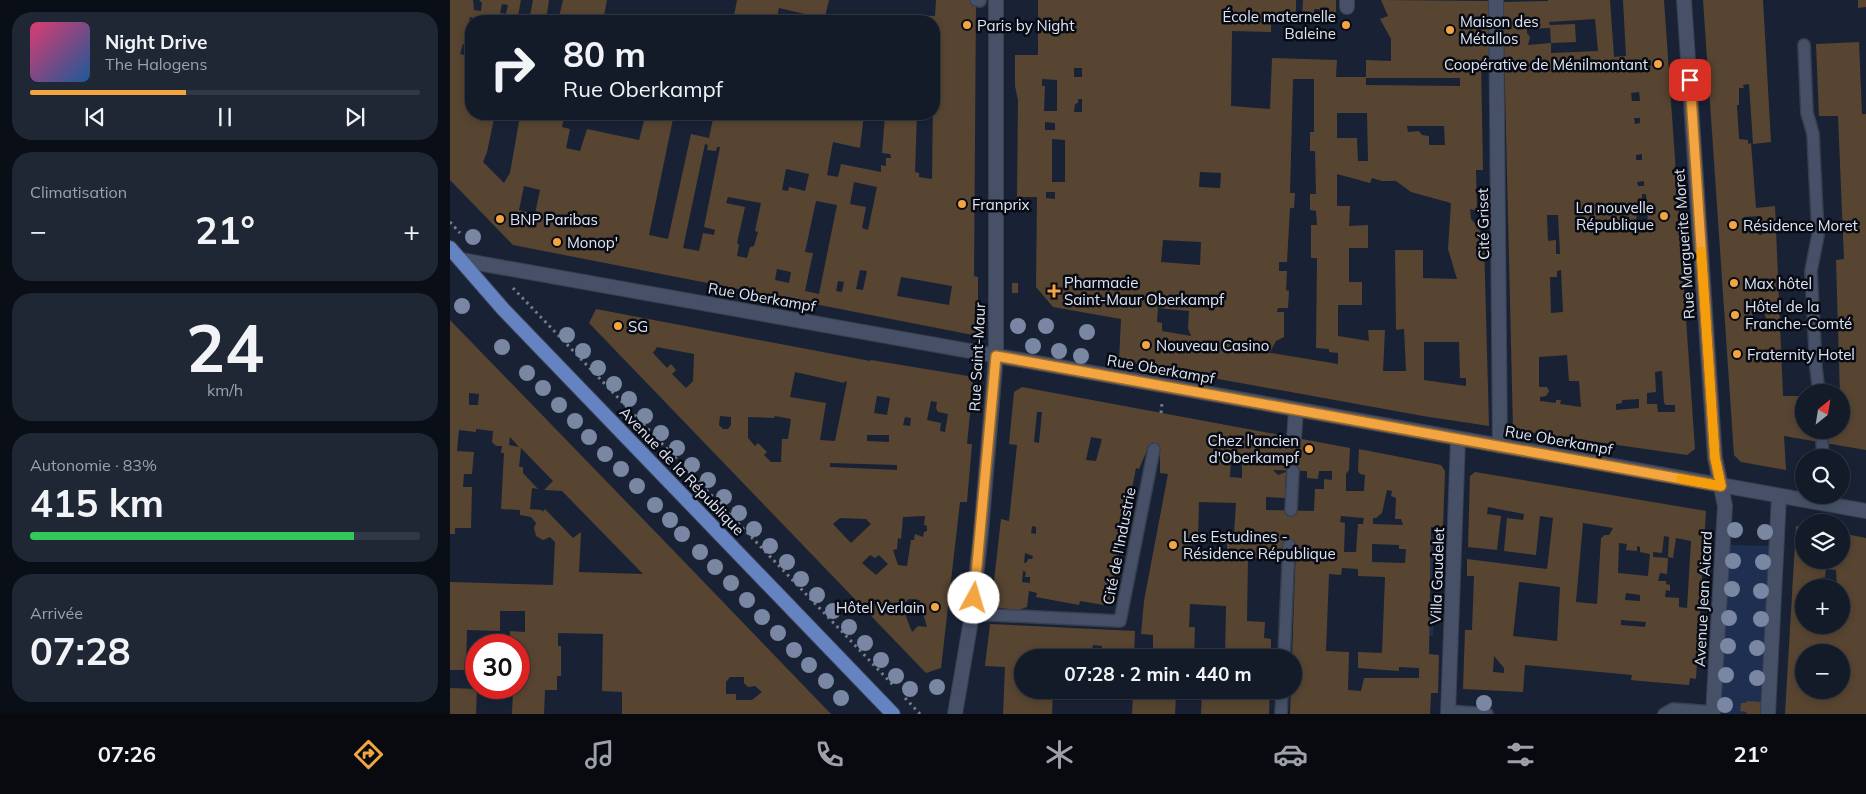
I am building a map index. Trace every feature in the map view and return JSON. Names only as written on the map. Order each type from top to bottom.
[{"type":"main road","name":"Avenue de la République","points":[[450,248],[456,259],[503,309],[893,714]]},
{"type":"street","name":"Rue Saint-Maur","points":[[955,714],[972,614],[996,356],[996,0]]},
{"type":"street","name":"Rue Marguerite Moret","points":[[1684,0],[1715,458],[1721,486]]},
{"type":"street","name":"Cité Griset","points":[[1496,1],[1500,446]]},
{"type":"street","name":"Rue Oberkampf","points":[[456,259],[1866,511]]},
{"type":"street","points":[[1294,438],[1296,410]]},
{"type":"street","name":"Villa Gaudelet","points":[[1448,712],[1458,439]]},
{"type":"street","name":"Avenue Jean Aicard","points":[[1713,713],[1725,506],[1721,486]]},
{"type":"street","points":[[1768,714],[1779,496]]},
{"type":"lane","points":[[1804,45],[1807,113],[1813,134],[1818,236],[1811,271],[1818,384]]},
{"type":"lane","points":[[1822,442],[1822,449]]},
{"type":"lane","name":"Cité de l'Industrie","points":[[972,614],[1120,621],[1154,449]]},
{"type":"lane","points":[[1291,510],[1293,470]]},
{"type":"lane","points":[[1284,649],[1289,545]]},
{"type":"lane","points":[[1281,714],[1282,699]]},
{"type":"lane","points":[[1664,714],[1673,710],[1713,713]]},
{"type":"lane","points":[[1448,712],[1487,714]]},
{"type":"path","name":"Avenue de la République","points":[[517,292],[894,687]]},
{"type":"path","points":[[901,694],[920,714]]},
{"type":"shaded area","points":[[1431,537],[1436,537],[1435,579],[1431,580]]},
{"type":"shaded area","points":[[1728,545],[1771,546],[1761,714],[1718,714]]},
{"type":"shaded area","points":[[1430,598],[1434,600],[1433,636],[1429,636]]},
{"type":"building","points":[[450,0],[473,0],[474,10],[481,11],[482,3],[479,0],[521,0],[518,15],[465,15],[465,44],[463,44],[460,54],[465,55],[465,120],[494,120],[483,162],[504,183],[510,173],[519,120],[564,120],[562,127],[570,129],[566,148],[580,151],[587,129],[639,140],[644,121],[640,120],[673,120],[649,235],[668,239],[691,134],[709,138],[713,120],[863,120],[860,148],[833,142],[827,175],[838,177],[841,164],[881,172],[881,165],[886,166],[886,158],[891,158],[890,154],[882,153],[885,120],[917,120],[915,172],[919,173],[919,177],[932,179],[933,120],[940,120],[940,15],[935,15],[936,0],[976,0],[974,276],[978,277],[978,336],[513,245],[450,180]],"holes":[[[502,4],[508,5],[506,14],[500,13]],[[705,144],[708,145],[707,150],[716,151],[717,147],[720,147],[704,227],[715,230],[714,235],[703,233],[699,251],[683,248]],[[786,169],[809,174],[805,191],[789,187],[788,191],[782,190]],[[854,182],[877,187],[868,230],[862,228],[866,207],[850,204]],[[524,186],[540,190],[535,214],[519,210]],[[728,197],[761,203],[755,231],[758,232],[754,246],[750,247],[747,258],[737,256],[739,245],[737,243],[745,207],[726,203]],[[816,201],[837,205],[819,294],[805,291],[813,253],[805,252]],[[777,269],[791,272],[789,283],[775,280]],[[860,270],[867,271],[863,290],[856,289]],[[901,277],[952,286],[949,305],[897,296]],[[838,281],[844,282],[842,292],[836,291]]]},
{"type":"building","points":[[533,0],[549,0],[547,15],[530,15]]},
{"type":"building","points":[[563,0],[607,0],[604,15],[559,15]]},
{"type":"building","points":[[737,0],[829,0],[825,15],[809,15],[779,8],[777,15],[734,15]]},
{"type":"building","points":[[1038,0],[1296,0],[1296,17],[1271,16],[1271,32],[1232,31],[1231,106],[1270,109],[1272,58],[1337,60],[1336,77],[1366,77],[1366,60],[1391,61],[1391,39],[1380,19],[1388,16],[1381,0],[1489,1],[1491,60],[1481,61],[1483,170],[1476,170],[1477,211],[1470,209],[1471,219],[1479,228],[1484,241],[1489,426],[1423,416],[1119,361],[1121,319],[1053,307],[1036,287],[1037,197],[1017,197],[1018,100],[1015,86],[1015,55],[1038,55]],"holes":[[[1452,60],[1459,60],[1459,68],[1452,68]],[[1074,68],[1082,68],[1082,77],[1074,77]],[[1366,78],[1460,78],[1460,86],[1366,85]],[[1042,79],[1057,80],[1057,111],[1044,111],[1045,86],[1042,86]],[[1293,79],[1314,79],[1314,132],[1310,132],[1310,151],[1315,151],[1316,194],[1310,194],[1310,210],[1316,211],[1317,225],[1311,225],[1311,258],[1317,258],[1316,348],[1329,349],[1329,352],[1338,353],[1338,364],[1265,352],[1270,352],[1276,341],[1284,337],[1284,312],[1277,312],[1278,308],[1288,308],[1289,291],[1286,290],[1287,271],[1279,271],[1279,262],[1287,262],[1290,208],[1294,208],[1295,193],[1290,193]],[[1078,99],[1082,99],[1082,112],[1074,112]],[[1337,113],[1367,113],[1368,161],[1358,161],[1357,138],[1337,138]],[[1045,122],[1055,123],[1055,130],[1045,130]],[[1407,126],[1444,126],[1445,145],[1429,145],[1429,136],[1422,135],[1419,131],[1408,132]],[[1052,139],[1065,140],[1065,182],[1052,182]],[[1200,172],[1221,173],[1220,188],[1199,187]],[[1337,174],[1370,183],[1372,178],[1382,181],[1396,181],[1411,192],[1451,203],[1448,249],[1457,279],[1423,278],[1423,250],[1395,250],[1396,330],[1404,329],[1406,371],[1383,371],[1385,330],[1368,330],[1369,341],[1338,336],[1338,305],[1362,305],[1362,282],[1349,282],[1349,248],[1368,248],[1368,225],[1349,226],[1350,206],[1337,206]],[[1046,192],[1055,192],[1055,199],[1046,198]],[[1163,240],[1201,242],[1200,265],[1161,262]],[[1158,308],[1189,311],[1188,328],[1191,336],[1162,331],[1162,323],[1157,322]],[[1424,342],[1459,342],[1460,378],[1466,378],[1466,386],[1424,380]]]},
{"type":"building","points":[[1303,0],[1336,0],[1336,19],[1319,18],[1319,9],[1314,9],[1314,18],[1302,18]]},
{"type":"building","points":[[1610,0],[1614,57],[1626,56],[1623,0],[1664,0],[1695,449],[1687,455],[1513,430],[1503,2]],"holes":[[[1595,19],[1598,51],[1551,53],[1551,43],[1576,42],[1575,24],[1550,25],[1549,22]],[[1550,28],[1551,43],[1528,45],[1530,37],[1527,29]],[[1646,60],[1651,60],[1651,66],[1646,67]],[[1639,92],[1640,101],[1632,101],[1631,93]],[[1634,118],[1640,118],[1640,123],[1635,124]],[[1642,154],[1642,160],[1636,160],[1636,155]],[[1644,181],[1644,186],[1638,186],[1637,182]],[[1642,194],[1646,194],[1648,223],[1637,224],[1636,212],[1640,212],[1642,208]],[[1547,215],[1558,215],[1560,254],[1556,254],[1556,240],[1548,241]],[[1561,270],[1563,312],[1551,313],[1550,277],[1557,277],[1557,271]],[[1567,355],[1569,381],[1579,381],[1581,407],[1560,404],[1561,400],[1556,400],[1556,403],[1540,401],[1540,397],[1546,396],[1549,391],[1547,387],[1539,387],[1539,357]],[[1662,371],[1664,403],[1666,405],[1675,405],[1675,412],[1658,412],[1657,404],[1647,404],[1647,393],[1656,392],[1655,372]],[[1639,399],[1639,408],[1616,410],[1616,404],[1622,403],[1622,400]]]},
{"type":"building","points":[[1703,0],[1763,0],[1771,142],[1753,144],[1749,84],[1743,85],[1744,88],[1739,88],[1739,105],[1737,105],[1739,139],[1748,140],[1748,144],[1751,143],[1756,208],[1775,206],[1783,396],[1795,396],[1795,438],[1784,436],[1786,470],[1741,462],[1734,455]],"holes":[[[1761,216],[1762,235],[1759,235],[1758,232],[1745,232],[1744,217]],[[1764,299],[1766,323],[1762,319],[1753,320],[1752,303],[1761,303]]]},
{"type":"building","points":[[1858,0],[1866,0],[1866,7],[1858,8]]},
{"type":"building","points":[[1859,42],[1862,114],[1866,114],[1866,450],[1802,439],[1850,439],[1850,384],[1840,384],[1836,260],[1844,259],[1838,116],[1819,116],[1816,44]]},
{"type":"building","points":[[1012,283],[1018,283],[1018,293],[1012,293]]},
{"type":"building","points":[[596,309],[870,361],[968,376],[973,384],[967,444],[972,444],[967,502],[960,502],[941,668],[926,673],[589,323]],"holes":[[[657,347],[694,354],[693,381],[686,388],[672,374],[676,370],[671,364],[667,368],[653,353]],[[795,372],[844,383],[845,381],[847,382],[835,441],[820,440],[826,403],[790,397]],[[877,396],[890,398],[887,415],[874,413]],[[931,401],[937,402],[936,408],[938,412],[948,414],[945,432],[940,431],[941,423],[927,420]],[[720,416],[731,417],[731,425],[728,429],[723,429],[719,425]],[[775,416],[791,419],[788,439],[782,439],[781,462],[771,462],[764,455],[767,452],[758,443],[755,446],[748,438],[748,417],[774,418]],[[905,417],[911,418],[910,426],[903,425]],[[867,435],[889,435],[889,442],[867,441]],[[830,463],[897,465],[897,470],[830,467]],[[925,516],[924,525],[927,526],[927,531],[924,532],[923,537],[915,534],[914,540],[911,540],[907,566],[898,565],[893,550],[897,549],[898,538],[901,539],[903,517]],[[840,518],[866,519],[871,524],[851,543],[833,524]],[[870,555],[875,558],[879,555],[888,564],[876,575],[862,563]],[[909,599],[920,600],[927,627],[918,626],[912,632],[903,609],[900,607]]]},
{"type":"building","points":[[450,320],[831,714],[622,714],[622,692],[602,691],[603,634],[558,633],[558,646],[561,646],[561,676],[557,676],[557,690],[545,690],[544,714],[512,714],[513,699],[530,699],[530,634],[510,634],[510,631],[525,632],[525,611],[500,611],[500,631],[467,630],[467,634],[465,634],[465,670],[450,670],[450,582],[553,585],[555,542],[550,537],[543,540],[536,536],[534,528],[536,523],[531,517],[520,515],[520,510],[501,509],[504,453],[501,453],[502,446],[496,446],[492,442],[493,431],[459,430],[457,451],[474,452],[472,474],[464,474],[463,487],[472,487],[471,528],[455,528],[455,534],[450,534]],"holes":[[[469,393],[479,394],[478,405],[469,405]],[[510,437],[519,447],[509,445]],[[521,448],[553,481],[544,490],[562,491],[643,574],[579,572],[581,532],[573,538],[545,509],[542,512],[542,510],[530,509],[532,488],[538,489],[523,473],[523,467],[519,467]],[[730,677],[744,677],[744,683],[748,687],[755,686],[762,692],[752,700],[736,700],[736,694],[726,694],[726,682]]]},
{"type":"building","points":[[1022,387],[1350,448],[1349,470],[1346,474],[1346,491],[1364,491],[1365,475],[1360,474],[1358,471],[1359,449],[1441,465],[1445,471],[1443,528],[1431,527],[1429,654],[1439,655],[1438,693],[1431,693],[1430,714],[1290,714],[1291,699],[1302,699],[1302,649],[1292,649],[1296,546],[1283,545],[1278,558],[1248,558],[1247,621],[1265,622],[1264,638],[1271,639],[1271,649],[1225,649],[1226,606],[1190,604],[1189,627],[1195,627],[1194,649],[1153,649],[1153,635],[1141,634],[1144,601],[1168,474],[1160,473],[1160,450],[1148,448],[1139,469],[1136,468],[1110,601],[1106,600],[1104,605],[1080,601],[1079,605],[1036,597],[1037,593],[1029,591],[1027,607],[1018,610],[991,607],[1001,519],[1009,521],[1017,445],[1009,444],[1014,392]],"holes":[[[1037,412],[1042,412],[1039,443],[1034,442]],[[1091,437],[1102,439],[1096,461],[1086,460]],[[1231,457],[1244,458],[1242,478],[1230,477]],[[1273,470],[1307,471],[1307,478],[1318,479],[1319,471],[1332,471],[1332,480],[1324,479],[1324,489],[1315,489],[1314,511],[1266,510],[1266,497],[1285,498],[1286,472],[1278,475]],[[1387,490],[1392,491],[1391,496],[1396,498],[1395,519],[1401,519],[1403,525],[1373,524],[1373,518],[1382,513]],[[1199,502],[1236,503],[1234,535],[1237,538],[1242,538],[1242,543],[1227,542],[1227,558],[1195,557],[1191,552],[1192,538],[1198,538]],[[1341,516],[1364,518],[1363,524],[1358,524],[1356,552],[1344,552],[1345,523],[1340,522]],[[1032,526],[1036,527],[1036,534],[1031,533]],[[1372,544],[1399,545],[1399,549],[1406,549],[1405,563],[1372,562]],[[1025,553],[1033,556],[1024,563]],[[1342,568],[1358,569],[1358,576],[1385,577],[1382,653],[1358,652],[1358,668],[1399,671],[1399,667],[1419,668],[1419,678],[1364,678],[1361,691],[1348,690],[1349,652],[1326,651],[1329,574],[1341,575]],[[1023,571],[1026,572],[1025,577],[1030,577],[1030,583],[1022,582]]]},
{"type":"building","points":[[1475,472],[1706,511],[1696,679],[1690,678],[1689,685],[1652,682],[1631,680],[1632,675],[1525,665],[1523,692],[1463,689],[1465,630],[1472,630],[1474,576],[1467,576],[1467,559],[1547,569],[1553,518],[1540,516],[1536,555],[1504,551],[1507,518],[1523,520],[1524,514],[1488,507],[1487,514],[1501,516],[1497,550],[1468,547],[1470,476]],"holes":[[[1583,523],[1613,528],[1609,535],[1601,538],[1597,604],[1576,602]],[[1664,536],[1669,537],[1668,557],[1673,558],[1676,538],[1691,541],[1687,608],[1679,607],[1679,598],[1665,597],[1666,590],[1670,591],[1670,585],[1666,584],[1666,581],[1658,581],[1660,573],[1667,574],[1668,558],[1653,557],[1653,552],[1662,553]],[[1619,543],[1627,544],[1626,550],[1637,551],[1637,546],[1640,547],[1640,552],[1650,554],[1648,576],[1618,573]],[[1519,582],[1560,587],[1557,641],[1513,636]],[[1626,593],[1640,595],[1640,601],[1625,600]],[[1621,620],[1646,622],[1645,627],[1621,625]],[[1494,656],[1504,668],[1504,673],[1493,672]]]},
{"type":"building","points":[[1850,535],[1866,538],[1866,714],[1785,714],[1795,543],[1795,569],[1826,569],[1850,569]]},
{"type":"building","points":[[990,624],[1135,631],[1134,649],[1102,649],[1102,646],[1093,645],[1092,649],[1014,649],[1014,699],[1053,699],[1052,714],[1003,714],[1005,667],[985,666]]},
{"type":"building","points":[[450,688],[465,689],[465,699],[477,699],[476,714],[450,714]]},
{"type":"building","points":[[1133,699],[1176,699],[1175,714],[1132,714]]},
{"type":"building","points":[[1202,699],[1270,699],[1269,714],[1201,714]]},
{"type":"building","points":[[1747,701],[1761,702],[1761,714],[1746,714],[1747,712],[1740,711],[1741,703],[1746,703]]},
{"type":"slow traffic","points":[[1681,479],[1721,486],[1715,458],[1701,251]]},
{"type":"place","name":"Paris by Night","points":[[967,25]]},
{"type":"place","name":"École maternelle Baleine","points":[[1346,25]]},
{"type":"place","name":"Maison des Métallos","points":[[1450,30]]},
{"type":"place","name":"Coopérative de Ménilmontant","points":[[1658,64]]},
{"type":"place","name":"Franprix","points":[[962,204]]},
{"type":"place","name":"La nouvelle République","points":[[1664,216]]},
{"type":"place","name":"BNP Paribas","points":[[500,219]]},
{"type":"place","name":"Résidence Moret","points":[[1733,225]]},
{"type":"place","name":"Monop'","points":[[557,242]]},
{"type":"place","name":"Max hôtel","points":[[1734,283]]},
{"type":"place","name":"Pharmacie Saint-Maur Oberkampf","points":[[1054,291]]},
{"type":"place","name":"Hôtel de la Franche-Comté","points":[[1735,315]]},
{"type":"place","name":"SG","points":[[618,326]]},
{"type":"place","name":"Nouveau Casino","points":[[1146,345]]},
{"type":"place","name":"Fraternity Hotel","points":[[1737,354]]},
{"type":"place","name":"Chez l'ancien d'Oberkampf","points":[[1309,449]]},
{"type":"place","name":"Les Estudines - Résidence République","points":[[1173,545]]},
{"type":"place","name":"Hôtel Verlain","points":[[935,607]]},
{"type":"route","points":[[974,598],[996,356],[1721,486],[1715,458],[1690,80]]}]
